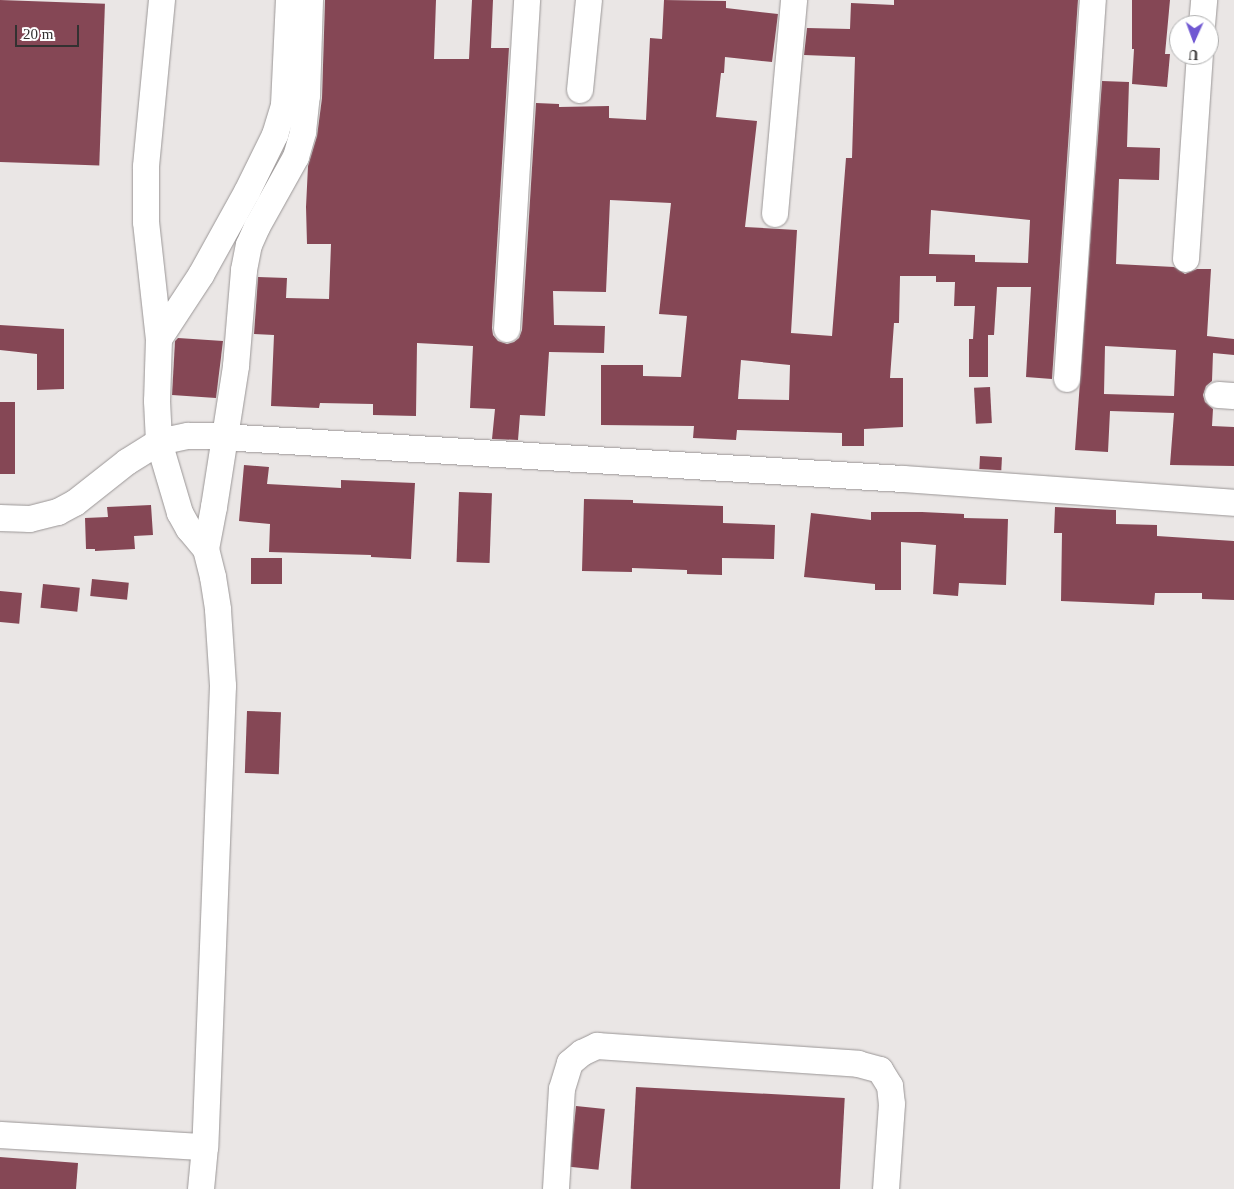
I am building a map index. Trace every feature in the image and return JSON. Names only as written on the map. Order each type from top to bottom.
[{"type":"street","points":[[162,0],[146,167],[146,222],[159,339],[157,401],[159,442],[180,513],[189,529],[206,549]]},
{"type":"street","points":[[159,339],[201,275],[247,192],[275,135],[284,105],[289,0]]},
{"type":"street","points":[[202,1189],[223,686],[218,610],[206,549],[236,366],[244,270],[249,245],[296,157],[302,132],[307,96],[310,0]]},
{"type":"street","points":[[507,329],[527,0]]},
{"type":"street","points":[[580,90],[589,0]]},
{"type":"street","points":[[775,214],[794,0]]},
{"type":"street","points":[[1067,379],[1093,0]]},
{"type":"street","points":[[1203,15],[1204,0]]},
{"type":"street","points":[[1186,259],[1199,65]]},
{"type":"street","points":[[0,518],[30,519],[58,512],[75,503],[127,462],[159,442],[188,436],[225,436],[903,479],[1234,503]]},
{"type":"street","points":[[556,1189],[562,1089],[570,1063],[582,1053],[597,1046],[858,1064],[880,1070],[890,1086],[892,1104],[886,1189]]},
{"type":"street","points":[[0,1135],[205,1147]]},
{"type":"building","points":[[0,0],[105,4],[99,166],[0,162]]},
{"type":"building","points":[[325,0],[436,0],[434,59],[469,59],[472,0],[493,0],[491,48],[509,48],[492,328],[493,335],[498,341],[507,344],[519,338],[522,330],[536,103],[559,104],[559,107],[609,106],[609,118],[646,120],[650,38],[662,39],[664,0],[726,1],[726,8],[778,14],[772,62],[725,57],[724,73],[721,73],[716,117],[757,121],[745,227],[797,230],[791,333],[832,336],[846,158],[852,158],[855,57],[804,55],[807,28],[850,29],[851,3],[894,5],[894,0],[1078,0],[1052,379],[1026,377],[1031,287],[997,287],[994,335],[988,335],[988,377],[969,377],[969,339],[973,339],[975,306],[954,306],[955,282],[936,282],[936,276],[900,276],[899,323],[894,323],[890,378],[903,378],[903,427],[864,429],[864,446],[842,446],[842,433],[737,430],[736,440],[693,438],[694,426],[601,425],[601,365],[643,365],[643,376],[681,377],[687,316],[659,314],[671,203],[610,200],[606,292],[553,291],[554,325],[605,326],[604,353],[549,352],[545,416],[520,415],[518,440],[492,439],[495,409],[470,408],[473,346],[417,343],[416,416],[373,415],[373,404],[320,403],[319,408],[271,406],[274,335],[254,334],[258,277],[287,278],[286,298],[329,299],[331,244],[307,244],[308,166],[317,136],[322,98]],"holes":[[[931,210],[1030,220],[1028,263],[975,262],[975,255],[929,254]],[[741,360],[790,365],[789,400],[738,399]]]},
{"type":"building","points":[[1132,0],[1170,0],[1165,54],[1169,54],[1167,87],[1132,84],[1134,49],[1132,49]]},
{"type":"building","points":[[1102,81],[1129,82],[1127,147],[1160,148],[1159,180],[1119,179],[1116,264],[1174,267],[1185,274],[1197,269],[1211,269],[1207,336],[1234,339],[1234,355],[1213,353],[1212,381],[1206,386],[1203,395],[1205,402],[1213,409],[1212,426],[1234,427],[1234,466],[1170,465],[1174,413],[1110,411],[1108,452],[1075,450]],"holes":[[[1105,346],[1176,350],[1174,396],[1104,394]]]},
{"type":"building","points":[[0,325],[64,329],[64,389],[37,390],[37,354],[0,350]]},
{"type":"building","points":[[178,338],[223,341],[216,398],[172,395],[175,341]]},
{"type":"building","points":[[990,387],[992,423],[976,424],[974,388]]},
{"type":"building","points":[[0,402],[15,402],[15,474],[0,474]]},
{"type":"building","points":[[980,456],[1002,457],[1001,470],[979,469]]},
{"type":"building","points":[[244,465],[269,467],[267,484],[341,488],[341,480],[415,483],[411,559],[371,557],[371,555],[269,552],[270,524],[239,521]]},
{"type":"building","points":[[459,492],[492,493],[490,563],[457,562]]},
{"type":"building","points":[[584,499],[633,500],[633,503],[723,506],[723,523],[775,525],[774,559],[722,558],[722,575],[687,574],[687,570],[632,568],[632,572],[582,571]]},
{"type":"building","points":[[151,505],[153,535],[134,536],[135,549],[95,551],[95,549],[86,549],[85,518],[108,517],[107,507]]},
{"type":"building","points":[[1055,507],[1116,510],[1116,524],[1157,525],[1157,536],[1234,541],[1234,600],[1202,599],[1202,593],[1155,593],[1154,605],[1061,601],[1062,533],[1054,533]]},
{"type":"building","points":[[871,512],[964,514],[964,518],[1008,519],[1006,585],[959,583],[958,596],[933,594],[936,545],[901,542],[901,590],[875,590],[875,584],[804,577],[811,513],[871,520]]},
{"type":"building","points":[[251,558],[282,558],[282,584],[251,584]]},
{"type":"building","points":[[92,579],[129,583],[127,600],[90,596]]},
{"type":"building","points":[[43,584],[80,588],[77,612],[40,608]]},
{"type":"building","points":[[0,591],[22,593],[19,624],[0,622]]},
{"type":"building","points":[[247,711],[281,712],[279,774],[245,773]]},
{"type":"building","points":[[636,1087],[845,1098],[840,1189],[631,1189]]},
{"type":"building","points":[[576,1106],[605,1109],[598,1170],[570,1167]]},
{"type":"building","points":[[0,1157],[78,1163],[76,1189],[0,1189]]}]
